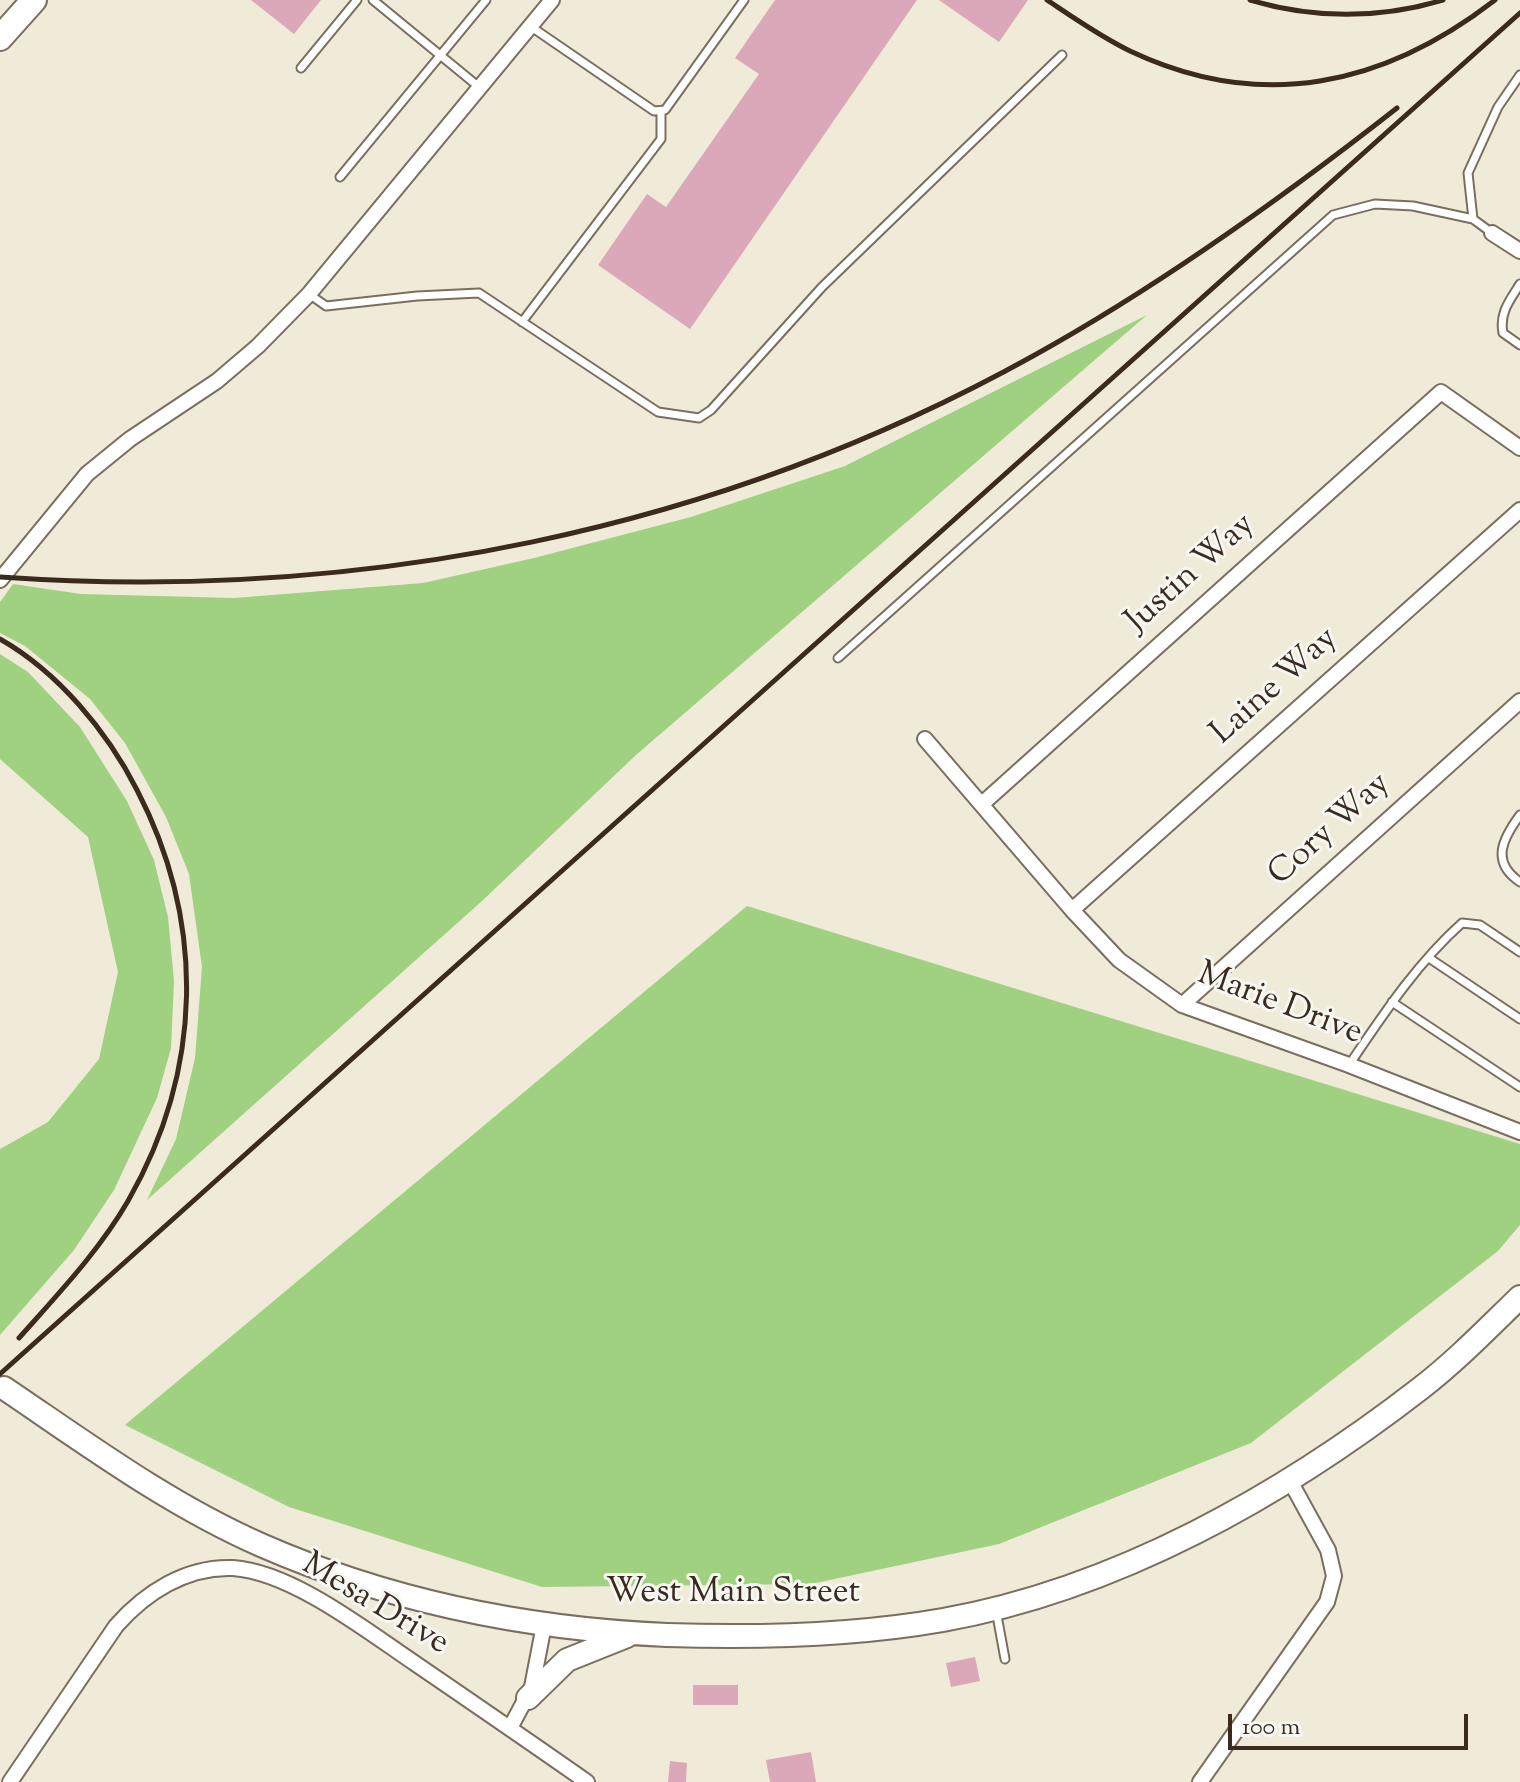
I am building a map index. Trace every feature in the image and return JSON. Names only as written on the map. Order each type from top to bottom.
[{"type":"highway","points":[[0,38],[34,0]]},
{"type":"main road","name":"West Main Street","points":[[4,1388],[176,1502],[264,1546],[377,1588],[447,1606],[544,1625],[634,1633],[788,1636],[840,1633],[944,1620],[996,1608],[1069,1585],[1151,1553],[1289,1479],[1424,1386],[1520,1297]]},
{"type":"main road","points":[[528,1698],[567,1660],[634,1633]]},
{"type":"street","points":[[0,580],[87,474],[130,439],[217,381],[258,346],[309,294],[552,0]]},
{"type":"street","points":[[1492,233],[1520,251]]},
{"type":"street","name":"Justin Way","points":[[982,804],[1441,392],[1520,448]]},
{"type":"street","name":"Laine Way","points":[[1072,910],[1520,510]]},
{"type":"street","name":"Cory Way","points":[[1182,1005],[1520,701]]},
{"type":"street","name":"Marie Drive","points":[[925,739],[1119,960],[1182,1005],[1349,1065],[1520,1132]]},
{"type":"street","points":[[1200,1782],[1327,1602],[1334,1576],[1328,1550],[1289,1479]]},
{"type":"street","name":"Mesa Drive","points":[[10,1782],[116,1626],[136,1603],[181,1578],[234,1568],[258,1574],[318,1598],[587,1782]]},
{"type":"street","points":[[510,1728],[528,1698],[535,1677],[544,1625]]},
{"type":"lane","points":[[301,68],[357,0]]},
{"type":"lane","points":[[373,0],[480,87]]},
{"type":"lane","points":[[340,177],[486,0]]},
{"type":"lane","points":[[530,26],[654,111],[661,111],[665,110],[744,0]]},
{"type":"lane","points":[[309,294],[326,306],[479,293],[658,412],[699,418],[711,410],[822,287],[1062,55]]},
{"type":"lane","points":[[1473,219],[1468,173],[1498,107],[1520,75]]},
{"type":"lane","points":[[522,322],[661,139],[661,111]]},
{"type":"lane","points":[[838,658],[1333,215],[1375,204],[1413,206],[1473,219],[1492,233]]},
{"type":"lane","points":[[1520,284],[1503,310],[1501,324],[1503,333],[1520,345]]},
{"type":"lane","points":[[1520,815],[1505,836],[1501,850],[1503,863],[1520,882]]},
{"type":"lane","points":[[1349,1065],[1392,1002],[1462,923],[1480,925],[1520,952]]},
{"type":"lane","points":[[1429,958],[1520,1019]]},
{"type":"lane","points":[[1392,1002],[1520,1087]]},
{"type":"lane","points":[[996,1608],[1005,1659]]},
{"type":"green space","points":[[1147,315],[636,755],[482,901],[147,1200],[176,1139],[195,1058],[202,967],[189,874],[166,817],[125,743],[90,699],[25,646],[0,633],[0,602],[13,584],[81,594],[234,598],[423,583],[534,558],[691,517],[845,466]]},
{"type":"green space","points":[[0,654],[28,672],[80,727],[127,801],[154,860],[168,917],[174,981],[171,1048],[157,1098],[114,1190],[74,1250],[0,1335],[0,1149],[48,1122],[99,1059],[118,972],[88,837],[0,759]]},
{"type":"green space","points":[[747,906],[1520,1144],[1520,1225],[1498,1251],[1251,1443],[999,1544],[811,1584],[542,1587],[289,1507],[125,1425]]},
{"type":"building","points":[[251,0],[321,0],[294,34]]},
{"type":"building","points":[[775,0],[917,0],[690,329],[598,265],[647,194],[666,207],[759,74],[735,58]]},
{"type":"building","points":[[939,0],[1028,0],[999,42]]},
{"type":"building","points":[[975,1657],[980,1681],[951,1687],[946,1663]]},
{"type":"building","points":[[693,1685],[738,1685],[738,1705],[693,1705]]},
{"type":"building","points":[[811,1752],[816,1782],[770,1782],[766,1760]]},
{"type":"building","points":[[670,1761],[687,1763],[686,1782],[668,1782]]},
{"type":"railway","points":[[1047,0],[1119,46],[1179,70],[1227,81],[1274,85],[1320,81],[1365,70],[1410,53],[1495,0]]},
{"type":"railway","points":[[1250,0],[1298,11],[1346,14],[1395,11],[1443,0]]},
{"type":"railway","points":[[0,1374],[1520,13]]},
{"type":"railway","points":[[0,577],[135,582],[269,578],[401,564],[533,542],[662,510],[788,468],[912,417],[1081,329],[1220,240],[1397,108]]},
{"type":"railway","points":[[0,639],[42,668],[79,705],[111,746],[137,790],[160,840],[175,892],[184,944],[186,996],[182,1048],[171,1100],[153,1151],[128,1201],[104,1237],[19,1338]]}]
